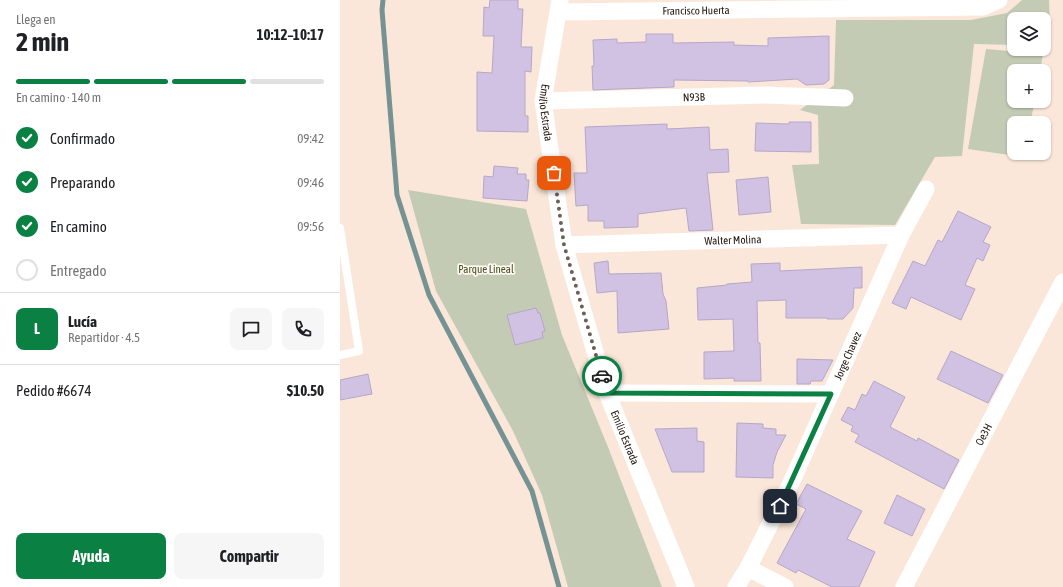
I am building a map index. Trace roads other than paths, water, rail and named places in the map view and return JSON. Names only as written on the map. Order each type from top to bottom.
[{"type":"street","name":"Francisco Huerta","points":[[559,6],[983,8],[999,0]]},
{"type":"street","name":"Emilio Estrada","points":[[559,6],[543,102],[564,245],[607,393],[686,587]]},
{"type":"street","name":"N93B","points":[[543,102],[766,96],[845,98]]},
{"type":"street","name":"Jorge Chavez","points":[[736,587],[748,568],[792,481],[901,235],[926,190]]},
{"type":"street","name":"Walter Molina","points":[[564,245],[901,235]]},
{"type":"street","name":"Oe3H","points":[[904,587],[1063,282]]},
{"type":"street","points":[[607,393],[831,394]]},
{"type":"street","points":[[748,568],[785,587]]},
{"type":"lane","points":[[340,228],[359,351],[340,355]]},
{"type":"waterway","points":[[383,0],[382,10],[397,195],[429,295],[532,491],[559,587]]},
{"type":"park label","name":"Parque Lineal","points":[[486,269]]}]
